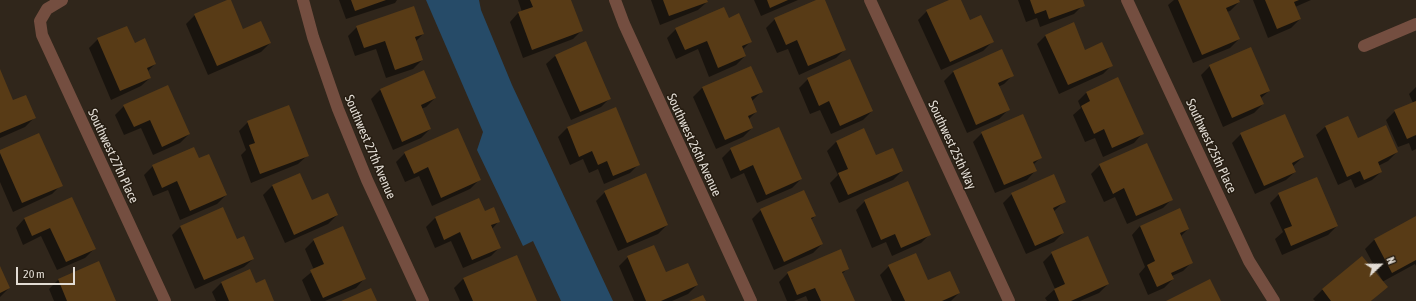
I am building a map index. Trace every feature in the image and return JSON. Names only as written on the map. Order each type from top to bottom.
[{"type":"street","name":"Southwest 27th Place","points":[[62,0],[47,9],[40,21],[42,35],[165,301]]},
{"type":"street","name":"Southwest 27th Avenue","points":[[303,0],[313,37],[338,109],[367,180],[423,301]]},
{"type":"street","name":"Southwest 26th Avenue","points":[[615,0],[634,46],[751,301]]},
{"type":"street","name":"Southwest 25th Way","points":[[870,0],[1009,301]]},
{"type":"street","name":"Southwest 25th Place","points":[[1127,0],[1249,261],[1274,301]]},
{"type":"street","points":[[1364,46],[1416,24]]},
{"type":"water","points":[[426,0],[479,0],[481,10],[512,85],[613,301],[561,301],[533,241],[523,246],[477,150],[483,132]]},
{"type":"building","points":[[227,0],[231,0],[243,29],[261,21],[271,43],[217,66],[194,14]]},
{"type":"building","points":[[351,0],[386,0],[355,11]]},
{"type":"building","points":[[530,0],[571,0],[583,31],[532,50],[518,12],[533,7]]},
{"type":"building","points":[[663,0],[707,0],[708,2],[669,16]]},
{"type":"building","points":[[767,0],[788,0],[770,8]]},
{"type":"building","points":[[816,0],[825,0],[846,50],[808,66],[797,40],[786,45],[774,18]]},
{"type":"building","points":[[949,0],[961,0],[970,20],[981,15],[994,42],[950,62],[926,10]]},
{"type":"building","points":[[1030,0],[1083,0],[1085,6],[1049,19],[1046,10],[1035,14]]},
{"type":"building","points":[[1178,0],[1239,0],[1240,2],[1226,8],[1240,39],[1202,55]]},
{"type":"building","points":[[1265,0],[1299,0],[1294,2],[1301,19],[1277,29]]},
{"type":"building","points":[[414,6],[424,34],[415,37],[423,60],[395,70],[385,41],[364,48],[356,26]]},
{"type":"building","points":[[724,7],[729,18],[739,13],[752,42],[742,46],[746,56],[718,68],[707,41],[685,50],[675,28]]},
{"type":"building","points":[[1074,22],[1085,50],[1102,42],[1113,66],[1068,85],[1045,35]]},
{"type":"building","points":[[127,26],[135,43],[145,38],[156,64],[147,68],[151,78],[120,91],[97,38]]},
{"type":"building","points":[[586,41],[611,99],[580,112],[555,55]]},
{"type":"building","points":[[1251,47],[1270,91],[1260,95],[1264,104],[1232,118],[1209,65]]},
{"type":"building","points":[[1002,49],[1014,76],[998,83],[1010,110],[976,125],[953,71]]},
{"type":"building","points":[[850,59],[873,111],[840,126],[829,101],[819,106],[807,78]]},
{"type":"building","points":[[751,66],[763,92],[751,97],[757,112],[748,116],[753,128],[725,140],[702,87]]},
{"type":"building","points":[[0,69],[13,100],[26,95],[36,118],[0,133]]},
{"type":"building","points":[[424,70],[436,98],[421,105],[431,129],[402,142],[380,89]]},
{"type":"building","points":[[1118,77],[1144,134],[1112,148],[1104,129],[1094,134],[1081,106],[1090,101],[1086,92]]},
{"type":"building","points":[[168,85],[190,134],[162,147],[150,120],[134,127],[123,105]]},
{"type":"building","points":[[1416,101],[1416,135],[1407,139],[1394,110]]},
{"type":"building","points":[[289,105],[309,156],[260,174],[249,145],[255,143],[247,121]]},
{"type":"building","points":[[616,107],[640,165],[613,176],[607,161],[598,165],[592,151],[579,157],[567,127]]},
{"type":"building","points":[[1023,114],[1042,158],[1033,162],[1037,171],[1004,185],[981,132]]},
{"type":"building","points":[[1285,114],[1304,157],[1292,163],[1296,172],[1264,186],[1240,133]]},
{"type":"building","points":[[1348,116],[1358,138],[1386,125],[1398,152],[1378,162],[1382,172],[1364,180],[1360,171],[1347,177],[1325,126]]},
{"type":"building","points":[[779,127],[802,179],[766,195],[753,165],[740,171],[730,148]]},
{"type":"building","points":[[458,128],[481,180],[441,198],[428,167],[414,174],[404,152]]},
{"type":"building","points":[[864,128],[876,155],[893,148],[903,171],[848,195],[838,173],[848,169],[836,141]]},
{"type":"building","points":[[39,133],[63,186],[22,203],[0,150]]},
{"type":"building","points":[[1147,143],[1173,200],[1136,216],[1124,188],[1113,194],[1099,164]]},
{"type":"building","points":[[194,147],[199,158],[209,154],[227,195],[190,211],[177,181],[162,188],[152,165]]},
{"type":"building","points":[[300,173],[312,200],[328,193],[338,215],[294,235],[272,185]]},
{"type":"building","points":[[646,173],[668,225],[627,243],[604,191]]},
{"type":"building","points":[[1054,174],[1066,202],[1053,208],[1064,233],[1035,246],[1011,193]]},
{"type":"building","points":[[1317,177],[1338,226],[1291,246],[1284,229],[1292,226],[1278,193]]},
{"type":"building","points":[[908,181],[931,235],[901,248],[895,234],[881,240],[864,200]]},
{"type":"building","points":[[804,190],[816,216],[811,218],[823,244],[784,262],[760,209]]},
{"type":"building","points":[[72,197],[96,249],[66,262],[50,228],[32,236],[24,218]]},
{"type":"building","points":[[479,198],[485,211],[494,207],[500,222],[491,225],[501,248],[472,260],[460,232],[444,240],[435,217]]},
{"type":"building","points":[[223,207],[237,239],[244,236],[254,259],[204,280],[180,226]]},
{"type":"building","points":[[1180,208],[1189,229],[1180,233],[1193,263],[1171,273],[1174,279],[1157,287],[1147,265],[1155,261],[1140,226]]},
{"type":"building","points":[[1416,216],[1416,260],[1392,273],[1374,239]]},
{"type":"building","points":[[343,226],[366,279],[323,298],[310,270],[324,264],[313,239]]},
{"type":"building","points":[[1088,236],[1109,284],[1071,301],[1059,301],[1054,289],[1065,284],[1051,252]]},
{"type":"building","points":[[654,245],[666,272],[688,263],[698,285],[661,301],[646,301],[627,256]]},
{"type":"building","points":[[841,249],[849,269],[842,272],[855,301],[821,301],[815,288],[797,295],[787,272]]},
{"type":"building","points":[[916,253],[928,280],[950,271],[960,293],[942,301],[905,301],[888,265]]},
{"type":"building","points":[[517,255],[537,301],[473,301],[463,278]]},
{"type":"building","points":[[1362,256],[1388,287],[1371,301],[1331,301],[1322,289]]},
{"type":"building","points":[[99,261],[116,301],[67,301],[58,279]]},
{"type":"building","points":[[0,266],[10,288],[0,293]]},
{"type":"building","points":[[250,269],[256,283],[265,279],[274,301],[229,301],[221,282]]},
{"type":"building","points":[[1210,279],[1221,301],[1166,301]]},
{"type":"building","points":[[371,288],[377,301],[341,301]]},
{"type":"building","points":[[703,295],[706,301],[689,301]]}]
